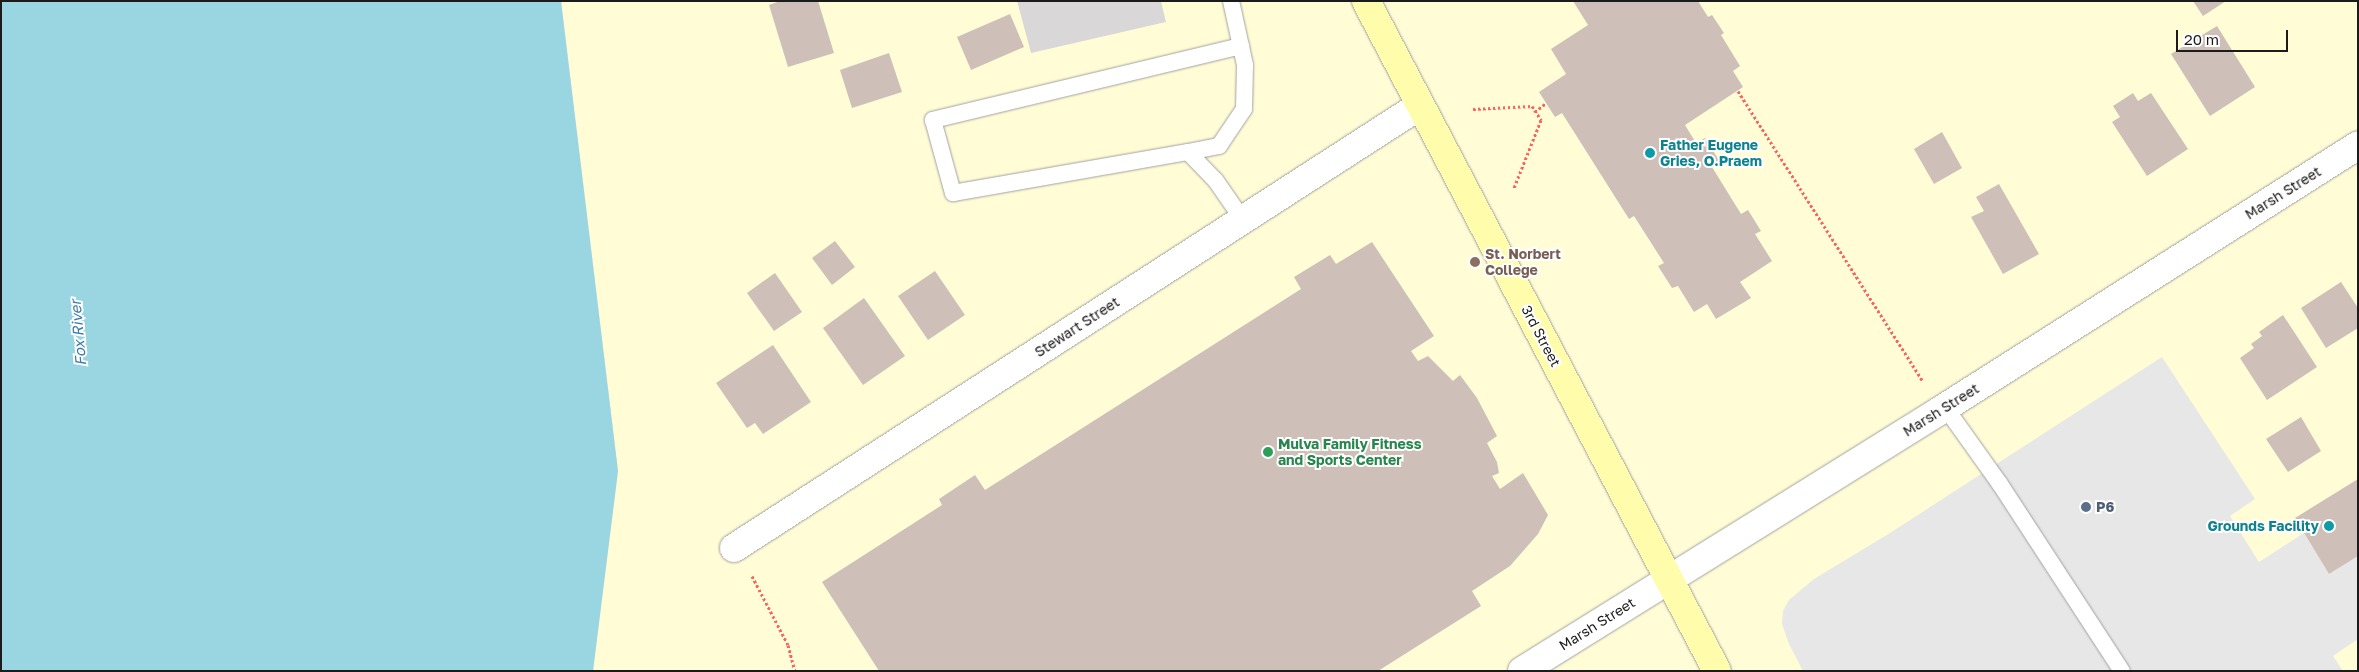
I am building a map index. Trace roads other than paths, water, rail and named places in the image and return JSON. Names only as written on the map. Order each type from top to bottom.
[{"type":"main road","name":"3rd Street","points":[[1366,1],[1717,671]]},
{"type":"street","name":"Stewart Street","points":[[734,548],[1420,106]]},
{"type":"street","name":"Marsh Street","points":[[1522,671],[1943,408],[2358,145]]},
{"type":"lane","points":[[1230,1],[1241,46],[1245,65],[1244,109],[1219,146],[953,193],[933,120],[1241,46]]},
{"type":"lane","points":[[1188,152],[1216,181],[1243,220]]},
{"type":"lane","points":[[1943,408],[2000,484],[2122,671]]},
{"type":"water","name":"Fox River","points":[[1,1],[561,1],[618,471],[593,671],[1,671]]},
{"type":"place","name":"Father Eugene Gries, O.Praem","points":[[1650,153]]},
{"type":"place","name":"St. Norbert College","points":[[1475,262]]},
{"type":"place","name":"Mulva Family Fitness and Sports Center","points":[[1268,452]]},
{"type":"place","name":"P6","points":[[2086,507]]},
{"type":"place","name":"Grounds Facility","points":[[2329,526]]}]
